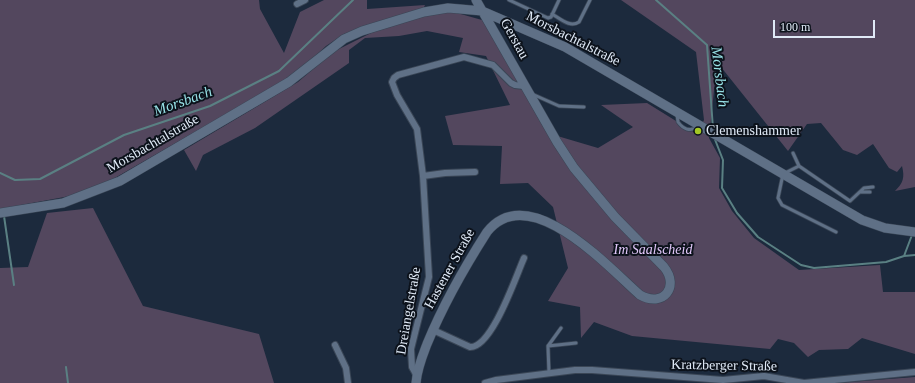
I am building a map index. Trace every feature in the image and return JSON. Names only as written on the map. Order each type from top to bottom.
[{"type":"main road","points":[[458,9],[468,0]]},
{"type":"main road","name":"Gerstau","points":[[476,0],[526,89],[574,168]]},
{"type":"main road","name":"Morsbachtalstraße","points":[[0,213],[63,202],[102,189],[289,82],[344,39],[362,31],[424,12],[458,9],[482,11],[565,47],[862,220],[885,228],[911,232]]},
{"type":"main road","name":"Hastener Straße","points":[[416,380],[433,330],[461,274],[487,232],[495,223],[503,218],[513,215],[546,222],[572,235],[598,254],[644,297],[654,300],[667,293],[671,282],[668,271],[607,209],[574,168]]},
{"type":"street","points":[[297,4],[305,0]]},
{"type":"street","name":"Dreiangelstraße","points":[[416,380],[412,368],[412,349],[429,277],[422,176],[417,129],[393,88],[392,82],[394,78],[464,57],[493,65],[511,83],[526,89]]},
{"type":"street","points":[[422,176],[446,172],[475,172]]},
{"type":"street","points":[[433,330],[470,347],[478,345],[495,325],[524,258]]},
{"type":"street","points":[[335,345],[346,368],[348,383]]},
{"type":"street","name":"Kratzberger Straße","points":[[485,383],[549,373],[592,370],[723,380],[764,376],[804,383],[915,372]]},
{"type":"lane","points":[[509,0],[546,18],[551,18],[559,0]]},
{"type":"lane","points":[[552,14],[568,24],[576,24],[579,22],[590,0]]},
{"type":"lane","points":[[526,89],[559,106],[584,106]]},
{"type":"lane","points":[[793,153],[800,166],[850,201],[864,188],[873,187]]},
{"type":"lane","points":[[800,166],[783,174],[778,198],[782,205],[836,232]]},
{"type":"lane","points":[[860,192],[870,192]]},
{"type":"lane","points":[[549,373],[548,346],[561,328]]},
{"type":"lane","points":[[548,346],[576,343]]},
{"type":"green space","points":[[0,0],[259,0],[260,9],[284,53],[300,12],[324,0],[367,0],[367,9],[425,5],[423,9],[344,34],[326,46],[296,74],[106,183],[75,195],[0,209]]},
{"type":"green space","name":"Im Saalscheid","points":[[621,0],[915,0],[915,187],[895,191],[903,180],[902,166],[897,172],[889,168],[873,144],[857,155],[843,150],[821,123],[807,124],[788,151],[717,62],[709,138],[720,158],[719,188],[732,211],[754,238],[799,270],[880,265],[883,292],[915,292],[915,354],[862,338],[848,349],[819,350],[808,357],[794,343],[778,339],[770,349],[632,336],[594,322],[581,338],[580,307],[548,301],[568,268],[553,207],[528,183],[500,184],[502,146],[453,145],[445,116],[510,105],[486,56],[459,52],[463,38],[427,31],[399,36],[365,38],[349,50],[349,63],[255,128],[203,155],[196,171],[184,150],[298,82],[333,52],[371,33],[416,18],[450,11],[482,20],[554,135],[598,148],[633,127],[601,105],[647,103],[697,134],[704,120],[696,52]]},
{"type":"green space","points":[[93,208],[143,306],[259,334],[274,383],[0,383],[0,268],[28,267],[47,213]]},
{"type":"green space","points":[[915,377],[915,383],[836,383]]},
{"type":"waterway","name":"Morsbach","points":[[0,173],[15,180],[40,179],[124,135],[210,106],[279,71],[353,0]]},
{"type":"waterway","name":"Morsbach","points":[[656,0],[707,45],[713,129]]},
{"type":"waterway","name":"Morsbach","points":[[714,137],[723,160],[722,188],[737,213],[758,237],[801,265],[814,268],[886,262],[904,256],[915,255]]},
{"type":"waterway","points":[[4,216],[14,285]]},
{"type":"waterway","points":[[904,256],[912,235]]},
{"type":"waterway","points":[[66,367],[68,383]]},
{"type":"place","name":"Clemenshammer","points":[[698,131]]}]
